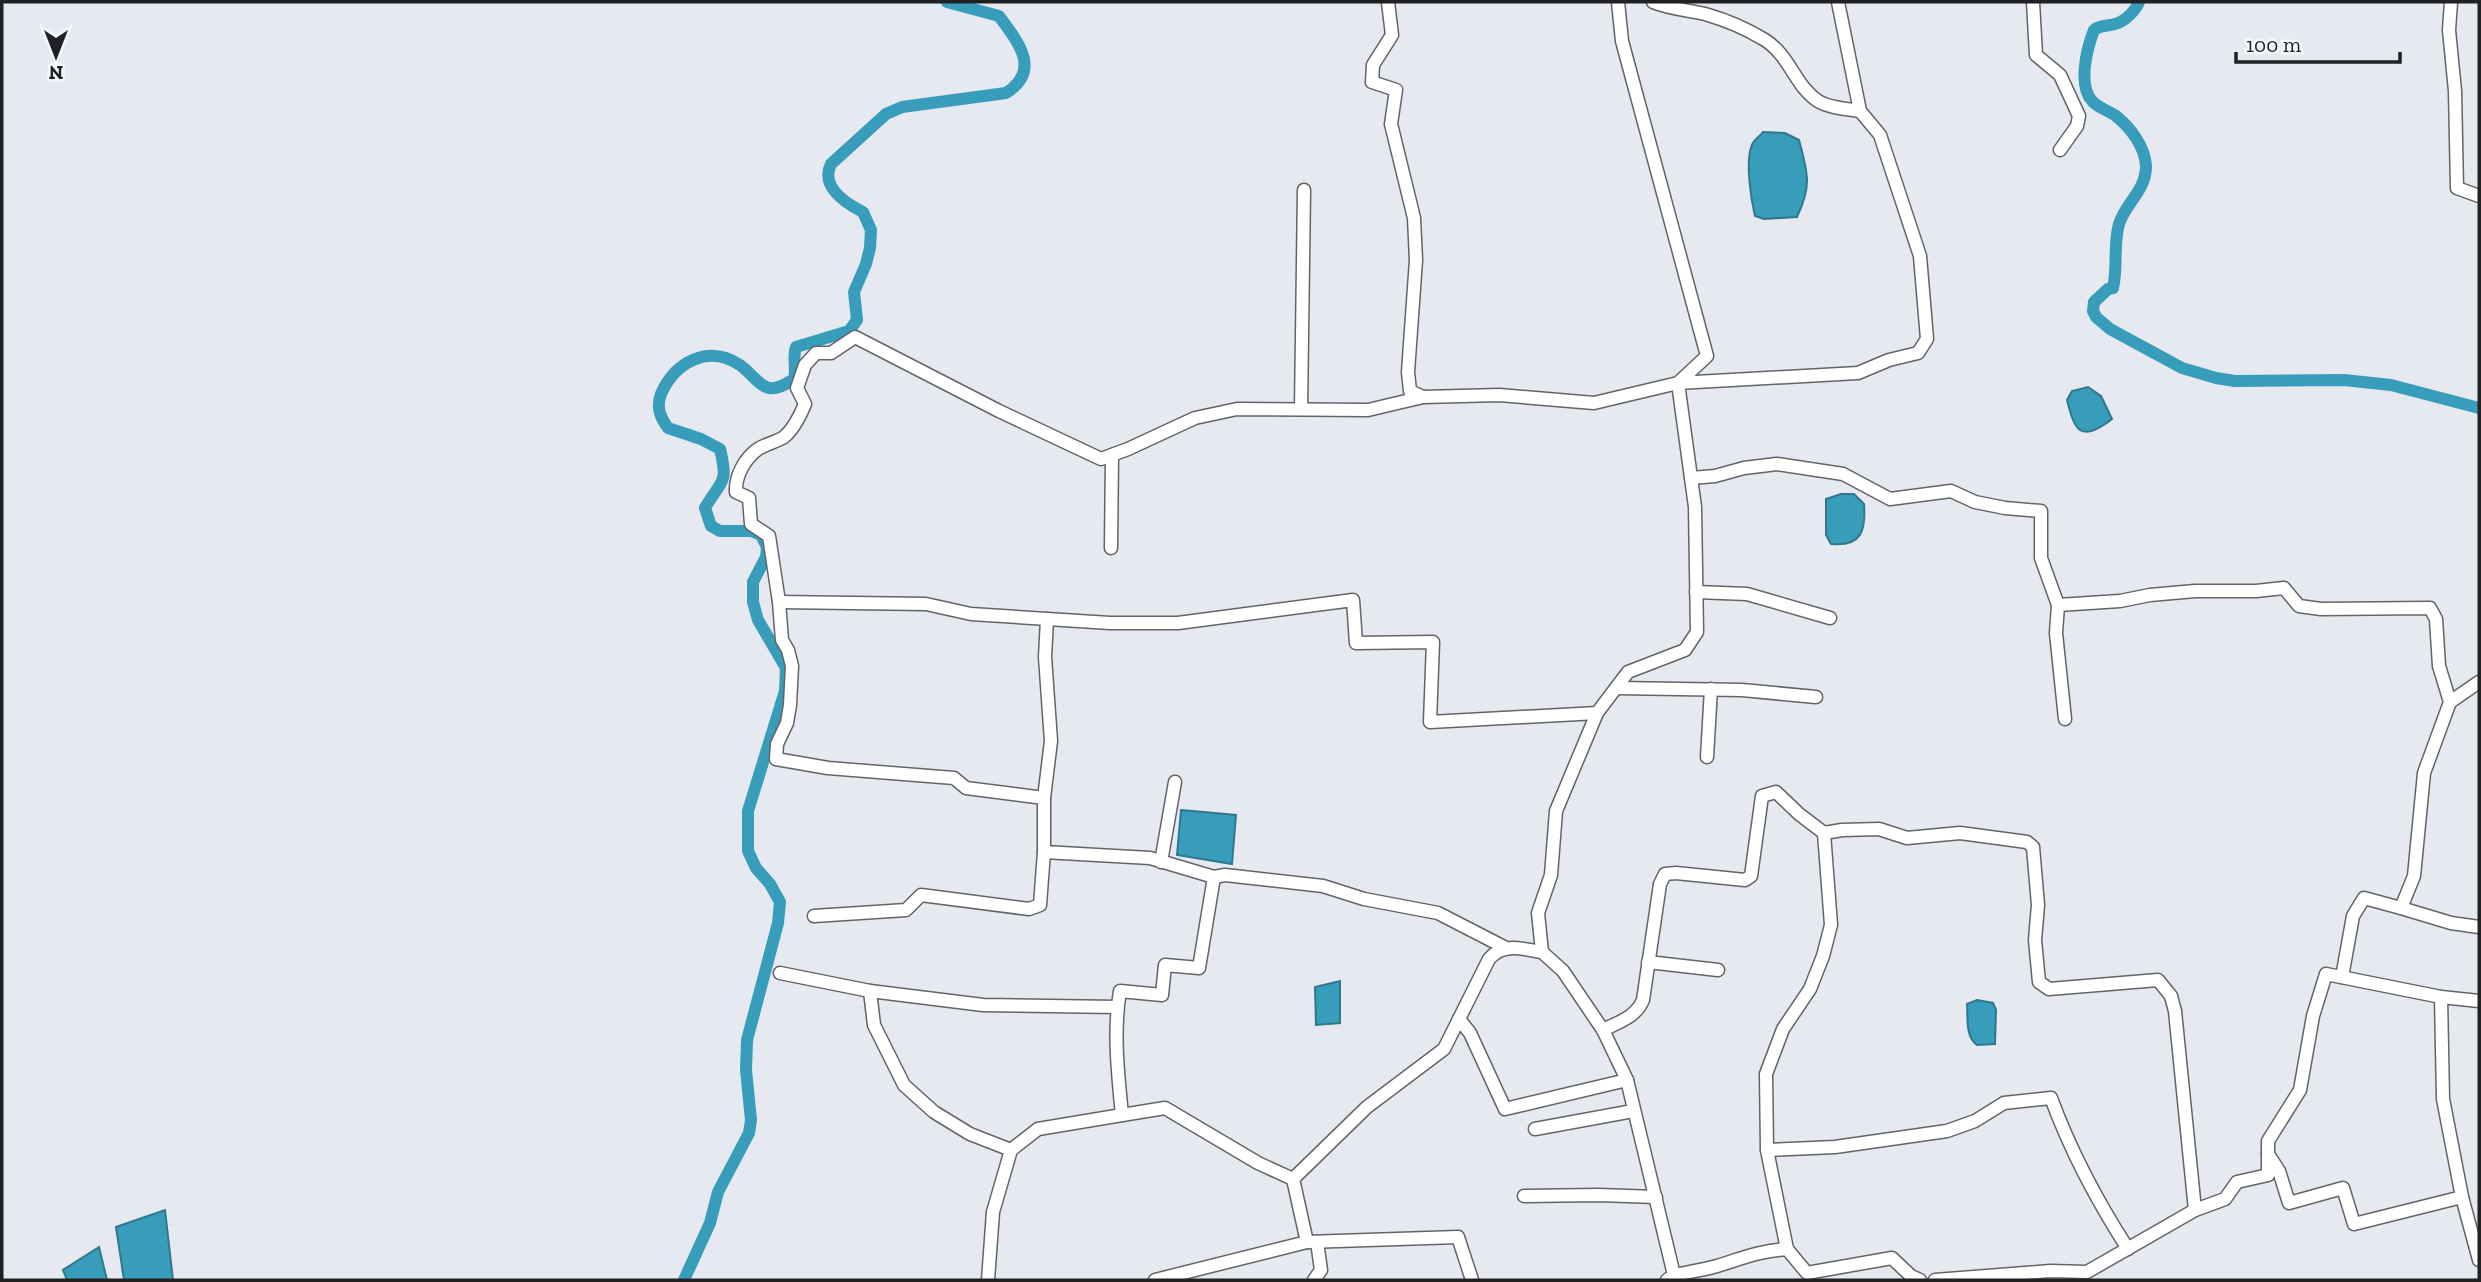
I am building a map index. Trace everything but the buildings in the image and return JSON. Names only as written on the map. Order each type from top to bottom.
[{"type":"street","points":[[1388,2],[1392,35],[1373,65],[1372,82],[1396,90],[1391,124],[1414,218],[1416,260],[1408,372],[1410,391],[1423,397]]},
{"type":"street","points":[[1618,2],[1622,41],[1707,356],[1678,383]]},
{"type":"street","points":[[1653,2],[1736,25],[1768,41],[1789,62],[1803,88],[1820,103],[1860,111]]},
{"type":"street","points":[[1044,798],[966,788],[954,778],[828,768],[776,758],[777,744],[787,723],[792,681],[788,650],[782,640],[769,536],[751,524],[749,498],[736,492],[736,484],[743,466],[757,450],[782,438],[799,419],[805,404],[797,388],[805,365],[816,353],[831,353],[855,337],[999,411],[1101,459],[1195,418],[1237,408],[1368,410],[1423,397],[1499,396],[1594,403],[1678,383],[1858,373],[1889,360],[1918,353],[1927,339],[1920,256],[1880,135],[1860,111],[1838,2]]},
{"type":"street","points":[[2033,2],[2036,55],[2060,75],[2079,116],[2077,127],[2060,150]]},
{"type":"street","points":[[2451,2],[2449,30],[2455,91],[2457,188],[2479,196]]},
{"type":"street","points":[[1301,409],[1304,190]]},
{"type":"street","points":[[1542,952],[1538,913],[1551,875],[1556,811],[1597,713],[1628,672],[1685,650],[1697,632],[1695,507],[1678,383]]},
{"type":"street","points":[[1111,548],[1112,455]]},
{"type":"street","points":[[1691,478],[1777,464],[1843,474],[1890,499],[1951,491],[1975,502],[2041,511],[2041,558],[2058,605],[2056,633],[2065,719]]},
{"type":"street","points":[[2058,605],[2120,601],[2195,591],[2284,588],[2299,606],[2321,609],[2430,608],[2437,619],[2439,666],[2450,702]]},
{"type":"street","points":[[1696,592],[1747,594],[1830,618]]},
{"type":"street","points":[[779,602],[926,604],[971,614],[1110,623],[1178,623],[1353,600],[1356,643],[1433,642],[1430,722],[1597,713]]},
{"type":"street","points":[[814,916],[906,910],[921,895],[1029,909],[1041,905],[1044,798],[1051,741],[1045,657],[1047,619]]},
{"type":"street","points":[[2401,908],[2414,876],[2424,774],[2450,702],[2479,682]]},
{"type":"street","points":[[1616,688],[1711,689],[1816,697]]},
{"type":"street","points":[[1707,757],[1711,689]]},
{"type":"street","points":[[1161,862],[1175,782]]},
{"type":"street","points":[[1603,1030],[1639,1009],[1643,1000],[1660,884],[1665,874],[1745,880],[1751,876],[1762,796],[1776,792],[1825,833],[1879,829],[1907,838],[1960,833],[2027,842],[2033,847],[2038,905],[2035,940],[2039,982],[2049,989],[2158,980],[2171,996],[2175,1012],[2195,1210]]},
{"type":"street","points":[[1825,833],[1831,925],[1810,989],[1783,1029],[1766,1074],[1767,1150],[1787,1249],[1808,1277],[1892,1258],[1910,1276],[1920,1280]]},
{"type":"street","points":[[1044,852],[1150,859],[1214,877],[1225,875],[1323,886],[1364,899],[1438,913],[1504,947],[1542,952],[1563,971],[1603,1030],[1627,1080],[1656,1197],[1671,1277],[1718,1266],[1740,1256],[1787,1249]]},
{"type":"street","points":[[1122,1115],[1116,1055],[1120,991],[1162,995],[1166,965],[1199,968],[1214,877]]},
{"type":"street","points":[[2342,977],[2353,916],[2364,898],[2451,923],[2479,927]]},
{"type":"street","points":[[1293,1179],[1367,1107],[1444,1049],[1489,959],[1495,951],[1504,947]]},
{"type":"street","points":[[1648,962],[1718,970]]},
{"type":"street","points":[[780,973],[870,991],[983,1005],[1117,1007]]},
{"type":"street","points":[[1935,1280],[2050,1271],[2089,1276],[2195,1210],[2225,1199],[2237,1182],[2268,1175],[2268,1141],[2300,1090],[2313,1016],[2326,974],[2441,997],[2479,1001]]},
{"type":"street","points":[[870,991],[874,1025],[904,1084],[934,1112],[970,1134],[1011,1150]]},
{"type":"street","points":[[2441,997],[2443,1099],[2462,1197],[2474,1224],[2479,1260]]},
{"type":"street","points":[[1459,1019],[1470,1032],[1505,1109],[1627,1080]]},
{"type":"street","points":[[1767,1150],[1835,1147],[1947,1131],[1975,1121],[2004,1103],[2051,1098],[2069,1146],[2106,1215],[2129,1249]]},
{"type":"street","points":[[988,1280],[993,1212],[1011,1150],[1038,1129],[1165,1108],[1258,1163],[1293,1179],[1321,1270],[1314,1280]]},
{"type":"street","points":[[1535,1129],[1633,1111]]},
{"type":"street","points":[[2268,1154],[2279,1171],[2290,1203],[2343,1188],[2354,1224],[2462,1197]]},
{"type":"street","points":[[1524,1196],[1656,1197]]},
{"type":"street","points":[[1155,1280],[1312,1242],[1458,1237],[1472,1280]]},
{"type":"water","points":[[1763,132],[1785,133],[1799,140],[1805,162],[1807,188],[1797,217],[1764,219],[1755,216],[1750,190],[1749,160],[1753,143]]},
{"type":"water","points":[[2088,387],[2101,396],[2112,419],[2093,431],[2086,432],[2081,431],[2073,420],[2067,400],[2072,391]]},
{"type":"water","points":[[1841,494],[1854,494],[1864,504],[1863,529],[1856,540],[1850,543],[1831,544],[1826,535],[1826,499]]},
{"type":"water","points":[[1181,810],[1236,815],[1232,864],[1177,855]]},
{"type":"water","points":[[1340,981],[1340,1023],[1316,1025],[1315,987]]},
{"type":"water","points":[[1977,1000],[1993,1003],[1996,1010],[1995,1044],[1977,1045],[1971,1037],[1967,1004]]},
{"type":"water","points":[[165,1210],[173,1280],[124,1280],[116,1227]]},
{"type":"water","points":[[99,1247],[107,1280],[67,1280],[63,1270]]},
{"type":"waterway","points":[[684,1280],[710,1223],[718,1192],[749,1133],[751,1120],[746,1070],[747,1040],[778,923],[780,902],[770,884],[756,868],[748,851],[748,811],[785,691],[786,668],[758,620],[753,602],[753,582],[766,557],[767,547],[761,535],[751,531],[720,531],[711,526],[705,508],[722,481],[724,470],[720,449],[701,439],[668,428],[660,412],[659,403],[661,394],[675,373],[684,365],[705,357],[728,359],[740,365],[765,387],[779,387],[794,379],[796,347],[849,331],[857,320],[854,292],[866,264],[871,230],[863,212],[836,193],[829,180],[831,164],[886,114],[902,107],[1006,93],[1023,75],[1025,65],[1019,46],[999,16],[947,2]]},
{"type":"waterway","points":[[2139,2],[2121,22],[2094,30],[2085,67],[2085,87],[2088,95],[2095,104],[2116,116],[2132,132],[2143,152],[2146,166],[2143,183],[2119,224],[2113,288],[2108,289],[2094,302],[2093,311],[2096,317],[2110,329],[2182,368],[2216,378],[2235,381],[2344,380],[2391,385],[2479,408]]}]
